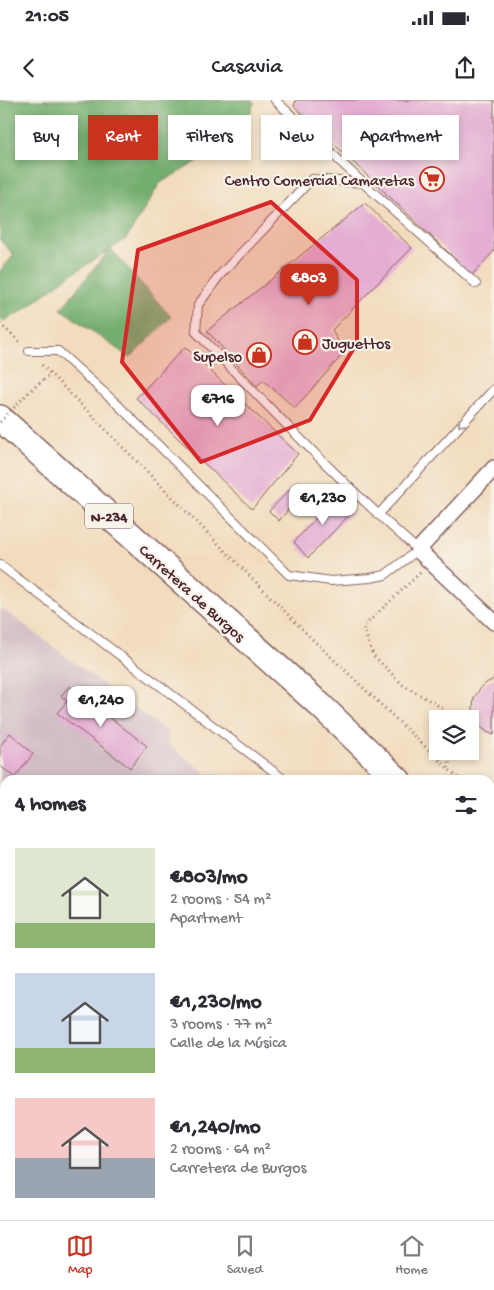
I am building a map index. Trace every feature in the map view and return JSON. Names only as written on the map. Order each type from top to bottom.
[{"type":"highway","name":"Carretera de Burgos","points":[[0,418],[320,705],[393,775]]},
{"type":"highway","name":"Carretera de Burgos","points":[[320,705],[405,775]]},
{"type":"street","points":[[494,468],[418,550],[494,622]]},
{"type":"lane","points":[[276,100],[363,183],[476,284]]},
{"type":"lane","points":[[29,351],[58,351],[117,404],[289,575],[331,582],[385,575],[418,550],[378,515],[304,443],[196,332],[198,305],[220,276],[312,179],[363,183]]},
{"type":"lane","points":[[378,515],[494,389]]},
{"type":"lane","points":[[0,565],[278,775]]},
{"type":"path","points":[[0,324],[29,351],[310,637],[455,775]]},
{"type":"path","points":[[0,422],[29,392],[51,374]]},
{"type":"path","points":[[430,562],[363,627],[373,655],[403,685],[445,710]]},
{"type":"path","points":[[448,769],[450,760]]},
{"type":"highlighted area","points":[[271,202],[357,280],[357,343],[310,420],[201,462],[122,362],[138,250]]},
{"type":"shaded area","points":[[0,607],[167,732],[169,745],[208,775],[0,775]]},
{"type":"green space","points":[[0,100],[252,100],[254,102],[250,115],[168,115],[168,160],[200,160],[160,183],[127,238],[111,249],[171,317],[130,358],[61,309],[109,250],[63,280],[23,311],[3,321],[0,320],[0,271],[14,255],[0,240]]},
{"type":"building","name":"Centro Comercial Camaretas","points":[[296,100],[494,100],[494,251],[472,275],[351,160],[459,160],[459,115],[342,115],[342,152],[332,142],[332,115],[303,115],[294,106]]},
{"type":"building","points":[[365,203],[412,248],[332,330],[344,353],[295,408],[263,380],[257,386],[207,331]]},
{"type":"building","points":[[185,347],[298,454],[252,509],[136,398]]},
{"type":"building","points":[[295,484],[304,490],[279,521],[269,511]]},
{"type":"building","points":[[337,495],[353,511],[308,558],[294,542]]},
{"type":"building","points":[[494,679],[494,735],[480,726],[479,710],[473,710],[473,708],[474,698],[486,683]]},
{"type":"building","points":[[69,686],[147,746],[130,768],[57,713],[67,701],[61,696]]},
{"type":"building","points":[[10,733],[33,754],[17,775],[12,775],[0,766],[0,746]]},
{"type":"place","name":"Centro Comercial Camaretas","points":[[432,179]]},
{"type":"place","name":"Juguettos","points":[[305,342]]},
{"type":"place","name":"Supelso","points":[[259,355]]}]
